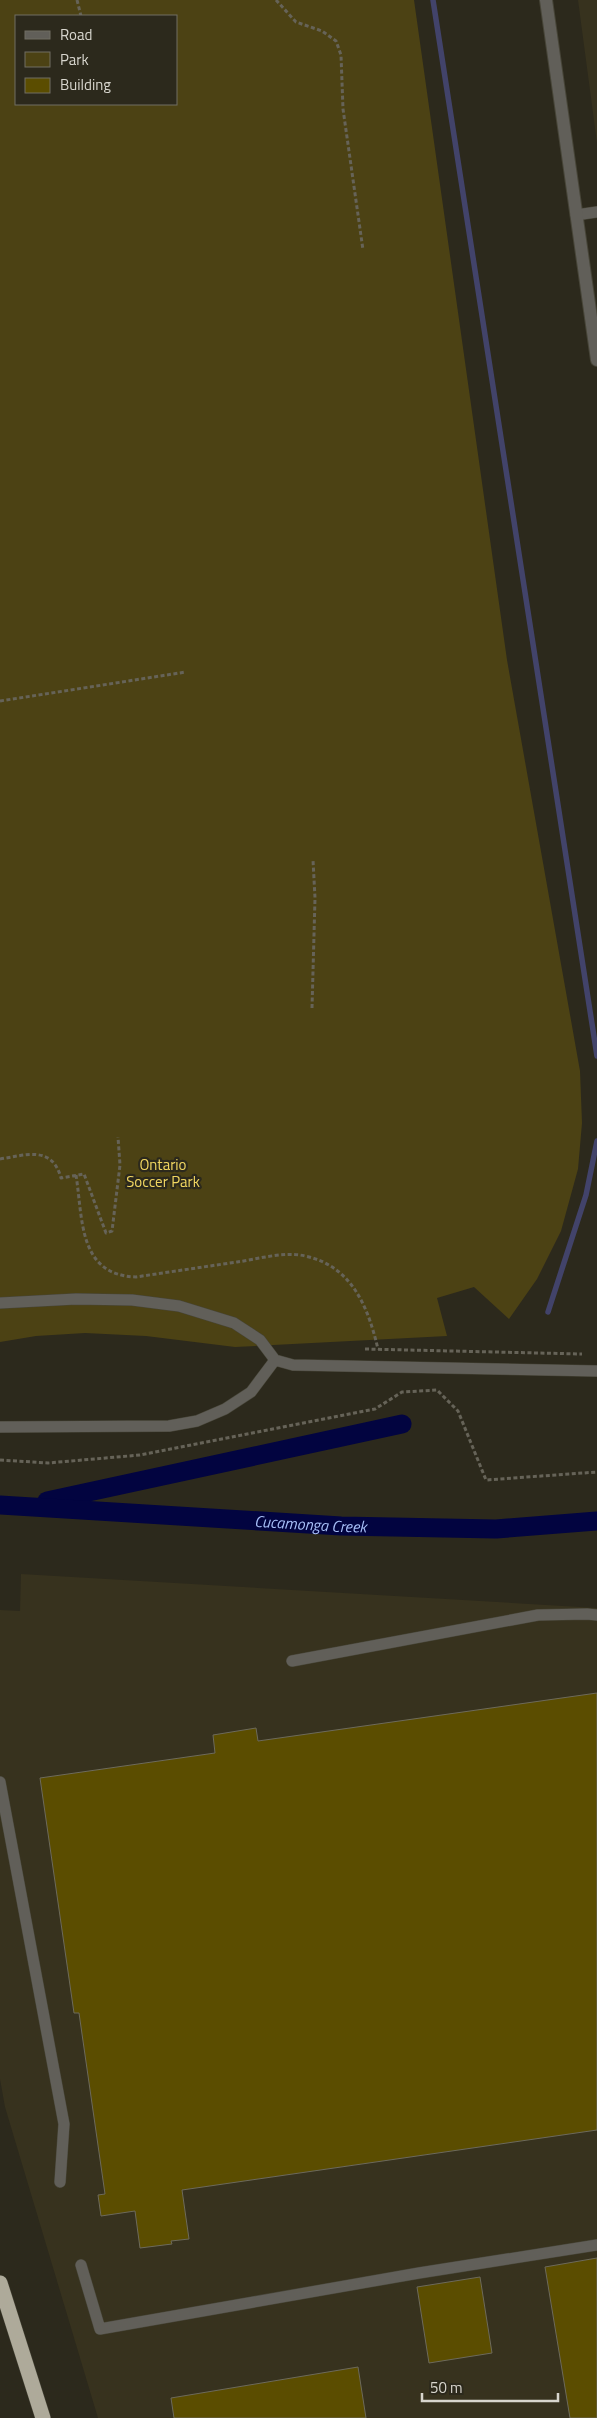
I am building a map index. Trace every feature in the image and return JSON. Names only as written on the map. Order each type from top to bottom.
[{"type":"highway","points":[[0,2283],[43,2418]]},
{"type":"street","points":[[546,0],[597,360]]},
{"type":"lane","points":[[576,215],[597,212]]},
{"type":"lane","points":[[0,1303],[76,1299],[132,1300],[179,1306],[234,1323],[260,1340],[275,1360],[310,1366],[597,1371]]},
{"type":"lane","points":[[0,1427],[169,1426],[197,1421],[224,1409],[251,1392],[275,1360]]},
{"type":"lane","points":[[292,1661],[538,1615],[587,1614],[597,1616]]},
{"type":"lane","points":[[0,1782],[64,2124],[60,2182]]},
{"type":"lane","points":[[81,2265],[100,2329],[419,2272],[597,2245]]},
{"type":"path","points":[[77,0],[81,15]]},
{"type":"path","points":[[276,0],[296,22],[322,31],[336,42],[341,56],[343,109],[363,250]]},
{"type":"path","points":[[0,701],[186,672]]},
{"type":"path","points":[[312,1008],[315,898],[313,860]]},
{"type":"path","points":[[0,1159],[33,1154],[42,1155],[50,1159],[58,1168],[61,1178],[84,1174],[106,1232],[112,1232],[120,1165],[118,1138]]},
{"type":"path","points":[[76,1175],[88,1250],[104,1268],[119,1277],[136,1277],[279,1256],[305,1255],[331,1266],[353,1285],[366,1309],[378,1349]]},
{"type":"path","points":[[365,1349],[587,1354]]},
{"type":"path","points":[[0,1460],[48,1463],[107,1460],[140,1455],[375,1409],[402,1392],[437,1390],[458,1411],[486,1480],[597,1472]]},
{"type":"shaded area","points":[[578,0],[597,0],[597,143]]},
{"type":"shaded area","points":[[21,1574],[597,1608],[597,2418],[98,2418],[5,2107],[0,2079],[0,1610],[20,1611]]},
{"type":"green space","name":"Ontario Soccer Park","points":[[0,0],[414,0],[507,660],[580,1071],[582,1123],[578,1169],[561,1231],[537,1279],[509,1319],[474,1287],[437,1298],[447,1336],[235,1347],[146,1336],[85,1333],[36,1336],[0,1342]]},
{"type":"building","points":[[597,1693],[597,2130],[182,2190],[189,2239],[171,2241],[172,2244],[140,2248],[135,2211],[101,2216],[98,2195],[105,2194],[79,2013],[74,2013],[40,1778],[215,1753],[213,1735],[256,1728],[258,1741]]},
{"type":"building","points":[[597,2258],[597,2418],[570,2418],[545,2267]]},
{"type":"building","points":[[480,2277],[492,2353],[429,2363],[417,2287]]},
{"type":"building","points":[[358,2367],[366,2418],[174,2418],[171,2398]]},
{"type":"waterway","points":[[433,0],[597,1056]]},
{"type":"waterway","points":[[548,1312],[586,1195],[597,1141]]},
{"type":"waterway","name":"Cucamonga Creek","points":[[47,1501],[402,1424]]},
{"type":"waterway","name":"Cucamonga Creek","points":[[0,1505],[341,1526],[496,1529],[597,1521]]}]
